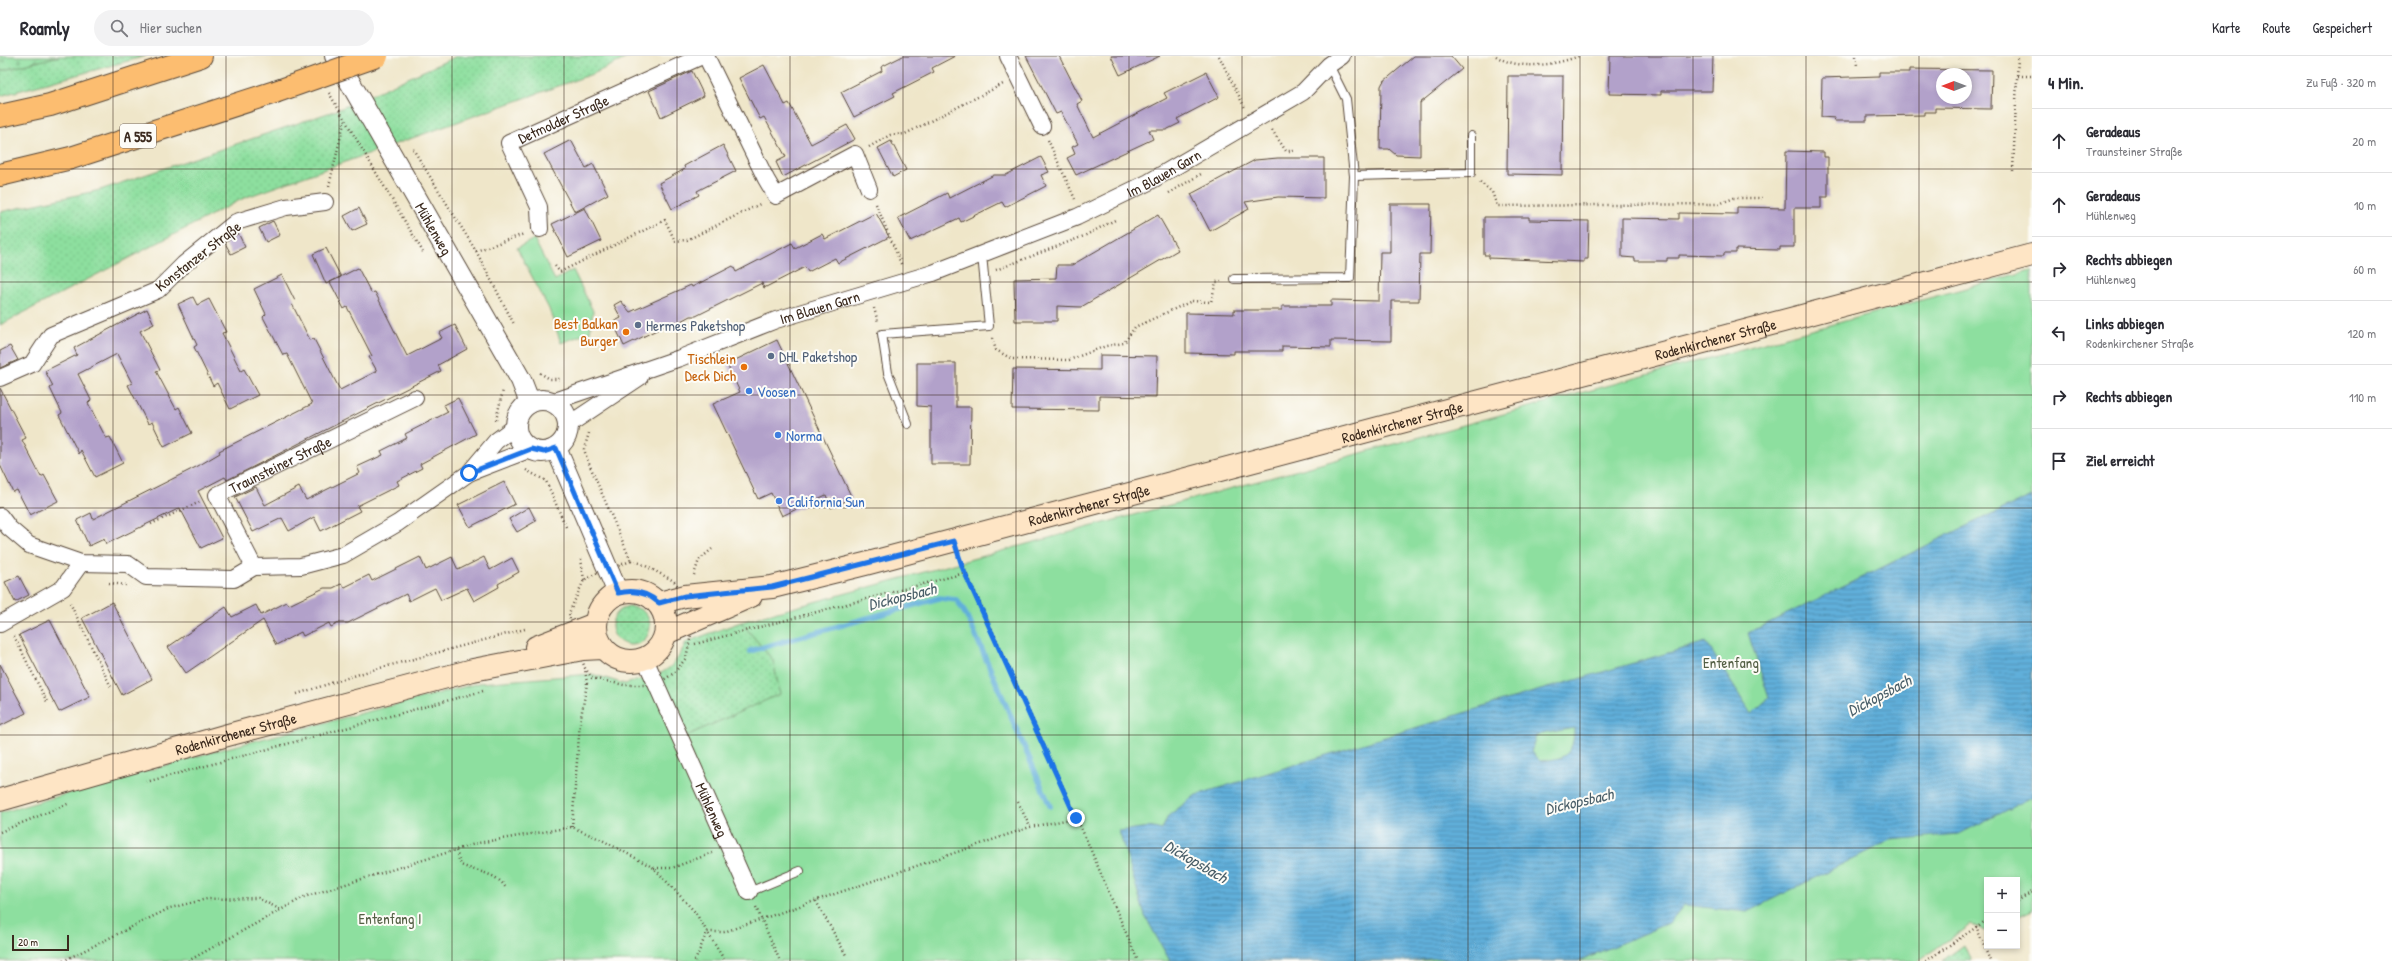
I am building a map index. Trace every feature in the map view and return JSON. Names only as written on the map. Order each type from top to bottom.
[{"type":"highway","points":[[0,116],[50,105],[201,56]]},
{"type":"highway","name":"A 555","points":[[0,175],[71,158],[275,92],[377,56]]},
{"type":"main road","name":"Rodenkirchener Straße","points":[[659,603],[685,596],[772,587],[954,541],[2032,255]]},
{"type":"main road","name":"Rodenkirchener Straße","points":[[666,633],[772,587]]},
{"type":"main road","points":[[638,591],[652,597],[659,603],[666,622],[666,633],[659,648],[645,659],[632,662],[614,657],[603,648],[597,635],[595,624],[598,614],[605,601],[618,593],[638,591]]},
{"type":"main road","name":"Rodenkirchener Straße","points":[[473,670],[595,624]]},
{"type":"main road","name":"Rodenkirchener Straße","points":[[0,800],[224,736],[473,670],[583,649],[603,648]]},
{"type":"street","name":"Mühlenweg","points":[[335,56],[513,368],[530,403]]},
{"type":"street","name":"Detmolder Straße","points":[[540,229],[539,207],[509,143],[702,56]]},
{"type":"street","points":[[706,56],[766,179],[776,196],[855,154],[870,189]]},
{"type":"street","points":[[1008,56],[1042,126]]},
{"type":"street","name":"Im Blauen Garn","points":[[552,402],[658,365],[776,320],[933,273],[1077,217],[1149,182],[1303,92],[1329,65],[1342,56]]},
{"type":"street","name":"Konstanzer Straße","points":[[0,378],[32,364],[51,335],[158,290],[184,264],[236,222],[286,207],[325,202]]},
{"type":"street","name":"Im Blauen Garn","points":[[568,425],[587,414],[658,365]]},
{"type":"street","name":"Traunsteiner Straße","points":[[254,567],[217,495],[415,398]]},
{"type":"street","points":[[541,400],[552,402],[565,414],[568,425],[564,439],[556,448],[544,452],[531,449],[519,438],[516,426],[518,415],[530,403],[541,400]]},
{"type":"street","points":[[0,516],[8,528],[29,545],[81,563],[128,564],[146,577],[234,579],[254,567],[301,566],[344,555],[398,523],[469,473],[496,441],[516,426]]},
{"type":"street","points":[[556,448],[618,593]]},
{"type":"street","points":[[469,473],[506,460],[531,449]]},
{"type":"street","points":[[3,622],[63,588],[81,563]]},
{"type":"street","name":"Mühlenweg","points":[[645,659],[727,846],[749,892]]},
{"type":"lane","points":[[1234,279],[1350,278],[1354,176],[1346,99],[1329,65]]},
{"type":"lane","points":[[1354,176],[1471,173],[1471,136]]},
{"type":"lane","points":[[908,424],[888,373],[882,334],[989,326],[982,255]]},
{"type":"lane","points":[[749,892],[800,871]]},
{"type":"path","points":[[1219,56],[1246,110]]},
{"type":"path","points":[[1496,56],[1517,64],[1563,62],[1579,56]]},
{"type":"path","points":[[1856,56],[1857,66]]},
{"type":"path","points":[[2013,171],[2018,56]]},
{"type":"path","points":[[855,154],[890,135],[905,134],[1018,76]]},
{"type":"path","points":[[2018,76],[2032,76]]},
{"type":"path","points":[[326,89],[344,122],[424,254]]},
{"type":"path","points":[[1239,114],[1252,105]]},
{"type":"path","points":[[325,202],[344,122]]},
{"type":"path","points":[[1042,126],[1076,202],[1069,204]]},
{"type":"path","points":[[1272,129],[1286,151],[1295,151]]},
{"type":"path","points":[[409,143],[476,251],[516,329]]},
{"type":"path","points":[[1471,173],[1492,192],[1497,206],[1719,204],[1734,198],[1762,198]]},
{"type":"path","points":[[870,189],[903,269]]},
{"type":"path","points":[[555,266],[560,272],[665,220],[675,241],[687,240],[776,196]]},
{"type":"path","points":[[476,251],[520,236]]},
{"type":"path","points":[[989,326],[996,350],[1012,359],[1069,360],[1106,346],[1124,343],[1135,327],[1192,301],[1211,302],[1216,282],[1234,279]]},
{"type":"path","points":[[538,371],[550,379],[572,379],[578,392]]},
{"type":"path","points":[[496,441],[495,431],[497,409],[503,390],[499,383]]},
{"type":"path","points":[[587,414],[590,427],[584,449],[631,561],[640,563],[674,581]]},
{"type":"path","points":[[506,460],[546,481],[570,534]]},
{"type":"path","points":[[151,524],[217,495]]},
{"type":"path","points":[[954,541],[965,573],[1076,818],[1138,961]]},
{"type":"path","points":[[693,577],[699,560],[712,549]]},
{"type":"path","points":[[569,613],[584,580],[578,554]]},
{"type":"path","points":[[690,646],[965,573]]},
{"type":"path","points":[[3,622],[48,704]]},
{"type":"path","points":[[572,827],[580,722],[587,684],[585,668],[581,667]]},
{"type":"path","points":[[139,783],[485,690]]},
{"type":"path","points":[[0,832],[77,800]]},
{"type":"path","points":[[1018,802],[1030,827]]},
{"type":"path","points":[[707,932],[724,932],[1030,827],[1076,818]]},
{"type":"path","points":[[188,961],[304,897],[478,843],[572,827],[602,840],[654,868],[695,912],[725,961]]},
{"type":"path","points":[[654,868],[678,866],[704,857],[727,846]]},
{"type":"path","points":[[456,851],[461,865],[485,872],[498,880],[506,888]]},
{"type":"path","points":[[749,892],[762,918],[780,961]]},
{"type":"path","points":[[2020,899],[2032,892]]},
{"type":"path","points":[[63,961],[170,908],[207,899],[258,898],[282,910]]},
{"type":"path","points":[[816,901],[846,955]]},
{"type":"path","points":[[1926,961],[1984,922]]},
{"type":"path","points":[[1976,926],[1990,961]]},
{"type":"path","points":[[695,961],[707,932]]},
{"type":"green space","points":[[0,56],[59,56],[0,71]]},
{"type":"green space","points":[[59,56],[146,56],[0,96],[0,71]]},
{"type":"green space","points":[[457,56],[631,56],[595,73],[244,198],[0,325],[0,212],[100,190],[337,110]]},
{"type":"green space","points":[[534,239],[555,280],[573,270],[593,311],[590,332],[561,343],[549,309],[517,248]]},
{"type":"green space","name":"Entenfang","points":[[2032,270],[2032,910],[2020,916],[2020,877],[1984,877],[1984,932],[1971,924],[1918,961],[0,961],[0,813],[219,750],[479,683],[592,674],[625,684],[657,675],[684,737],[780,694],[773,660],[741,622]]},
{"type":"green space","points":[[631,607],[641,610],[647,616],[650,626],[647,636],[641,642],[631,645],[621,642],[615,636],[612,626],[615,616],[621,610]]},
{"type":"green space","points":[[741,622],[773,660],[780,694],[684,737],[657,675],[675,662],[686,642]]},
{"type":"green space","points":[[1964,945],[1971,961],[1942,961]]},
{"type":"water","points":[[2032,496],[2032,797],[1959,834],[1890,840],[1747,912],[1684,905],[1669,923],[1578,961],[1451,961],[1438,958],[1412,961],[1170,961],[1145,916],[1119,831],[1149,827],[1162,830],[1168,816],[1196,795],[1506,700],[1706,642],[1751,714],[1769,698],[1748,633],[1989,515]],"holes":[[[1574,728],[1574,737],[1570,750],[1562,757],[1540,761],[1531,752],[1536,735]]]},
{"type":"building","points":[[903,56],[955,56],[932,68],[934,72],[893,93],[895,96],[854,117],[841,92],[882,71],[881,67]]},
{"type":"building","points":[[1026,56],[1059,56],[1082,101],[1077,104],[1093,137],[1167,98],[1164,93],[1206,72],[1219,97],[1177,119],[1180,123],[1166,130],[1149,130],[1153,139],[1076,175],[1067,158],[1075,154],[1072,147],[1078,144],[1061,112],[1056,114]]},
{"type":"building","points":[[1111,56],[1160,56],[1120,75]]},
{"type":"building","points":[[1414,56],[1451,56],[1462,69],[1420,103],[1420,156],[1396,155],[1389,149],[1380,149],[1381,86],[1383,82]]},
{"type":"building","points":[[1610,56],[1713,56],[1712,91],[1661,91],[1661,95],[1609,94]]},
{"type":"building","points":[[764,65],[785,105],[789,103],[811,144],[847,125],[855,139],[783,177],[776,162],[786,157],[764,117],[760,119],[739,78]]},
{"type":"building","points":[[1909,69],[1936,69],[1936,104],[1972,104],[1972,70],[1992,70],[1991,109],[1935,108],[1935,112],[1924,112],[1924,115],[1867,116],[1867,121],[1834,121],[1835,118],[1821,117],[1822,78],[1879,76],[1879,72],[1909,72]]},
{"type":"building","points":[[692,71],[704,96],[661,117],[649,91]]},
{"type":"building","points":[[1508,76],[1563,76],[1562,175],[1507,174]]},
{"type":"building","points":[[571,140],[586,168],[593,164],[608,194],[575,212],[544,154]]},
{"type":"building","points":[[891,141],[906,170],[893,177],[878,148]]},
{"type":"building","points":[[723,145],[736,171],[697,191],[699,195],[672,209],[659,183],[685,169],[684,166]]},
{"type":"building","points":[[1786,151],[1824,152],[1824,157],[1828,157],[1828,197],[1821,197],[1821,208],[1794,208],[1794,247],[1780,247],[1780,250],[1736,249],[1736,253],[1724,253],[1724,256],[1679,255],[1679,258],[1667,258],[1667,261],[1635,261],[1635,258],[1622,257],[1622,218],[1679,219],[1679,213],[1737,214],[1737,207],[1785,208]]},
{"type":"building","points":[[1041,157],[1049,172],[1041,175],[1046,186],[1005,207],[1002,202],[961,222],[959,218],[910,241],[898,218],[947,193],[949,198],[994,175],[1006,175]]},
{"type":"building","points":[[1278,158],[1324,158],[1324,198],[1278,197],[1245,202],[1249,209],[1210,231],[1191,194],[1255,160]]},
{"type":"building","points":[[1390,204],[1431,204],[1430,254],[1420,254],[1419,301],[1391,301],[1391,341],[1331,340],[1331,347],[1282,346],[1282,351],[1234,351],[1234,354],[1186,353],[1186,313],[1234,314],[1234,310],[1282,310],[1282,306],[1331,306],[1331,300],[1379,301],[1380,252],[1390,252]]},
{"type":"building","points":[[359,208],[367,224],[352,231],[344,216]]},
{"type":"building","points":[[585,208],[601,241],[568,257],[552,224]]},
{"type":"building","points":[[876,213],[889,237],[838,263],[835,258],[808,272],[805,267],[764,288],[762,283],[696,316],[690,316],[677,323],[675,321],[624,346],[613,322],[621,318],[614,305],[621,301],[630,312],[691,285],[692,287],[733,266],[736,272],[792,243],[795,248],[822,234],[825,239]]},
{"type":"building","points":[[1158,215],[1178,250],[1081,307],[1057,306],[1057,321],[1015,321],[1014,279],[1056,278],[1057,265],[1072,265]]},
{"type":"building","points":[[1484,217],[1529,217],[1529,220],[1589,221],[1588,259],[1584,259],[1584,262],[1489,258],[1489,255],[1484,255]]},
{"type":"building","points":[[273,221],[280,235],[266,242],[259,228]]},
{"type":"building","points":[[238,233],[245,247],[231,254],[225,243]]},
{"type":"building","points":[[326,248],[341,277],[326,284],[313,254]]},
{"type":"building","points":[[358,268],[371,293],[375,292],[407,356],[442,338],[439,333],[455,325],[467,349],[438,365],[441,371],[227,480],[225,477],[198,491],[222,538],[201,548],[180,508],[106,544],[104,539],[89,546],[77,520],[91,513],[93,519],[198,466],[220,453],[219,451],[312,404],[287,354],[283,355],[263,317],[266,314],[254,289],[282,275],[295,301],[292,304],[310,340],[314,339],[340,390],[377,371],[369,357],[372,356],[347,307],[344,309],[330,282]]},
{"type":"building","points":[[193,297],[197,305],[209,299],[226,332],[222,333],[241,371],[244,369],[258,395],[230,409],[217,383],[213,386],[194,347],[197,345],[178,304]]},
{"type":"building","points":[[147,309],[154,324],[140,331],[160,370],[156,371],[176,409],[179,407],[192,433],[164,447],[152,422],[148,424],[128,385],[132,383],[117,354],[78,374],[91,400],[88,403],[106,438],[110,437],[123,463],[95,477],[81,450],[79,454],[59,415],[62,413],[50,388],[53,386],[45,371],[77,355],[74,348]]},
{"type":"building","points":[[777,340],[852,498],[831,508],[826,495],[782,516],[771,493],[758,499],[713,404],[740,392],[727,364]]},
{"type":"building","points":[[10,346],[18,360],[0,368],[0,351]]},
{"type":"building","points":[[1100,355],[1157,356],[1156,397],[1099,396],[1099,410],[1012,409],[1013,369],[1100,370]]},
{"type":"building","points":[[917,363],[956,363],[956,407],[971,407],[970,464],[931,464],[931,407],[917,406]]},
{"type":"building","points":[[0,388],[26,438],[22,440],[41,477],[44,475],[58,501],[30,515],[17,490],[13,492],[0,465]]},
{"type":"building","points":[[458,398],[476,434],[420,464],[422,468],[397,481],[399,485],[357,506],[360,511],[321,531],[314,517],[289,531],[282,518],[253,532],[235,497],[256,487],[265,505],[299,487],[306,500],[360,473],[357,467],[383,455],[381,451],[407,438],[405,434],[448,412],[444,405]]},
{"type":"building","points":[[504,482],[515,504],[470,527],[458,505]]},
{"type":"building","points":[[529,507],[536,521],[517,532],[509,519]]},
{"type":"building","points":[[420,557],[426,570],[452,557],[458,570],[484,557],[490,570],[512,558],[519,572],[498,584],[499,587],[474,601],[467,588],[441,600],[435,588],[409,601],[406,594],[348,623],[339,623],[331,627],[329,623],[303,636],[301,632],[276,645],[263,620],[186,673],[168,647],[226,607],[232,617],[256,605],[261,615],[287,602],[289,605],[324,588],[333,588],[341,584],[345,587],[369,575],[372,581]]},
{"type":"building","points":[[19,576],[29,595],[15,602],[5,582]]},
{"type":"building","points":[[112,602],[152,679],[122,695],[82,618]]},
{"type":"building","points":[[50,620],[90,697],[59,712],[19,635]]},
{"type":"building","points":[[0,664],[26,713],[0,726]]},
{"type":"waterway","name":"Dickopsbach","points":[[750,651],[939,598],[957,600],[969,620],[1050,806]]},
{"type":"place","name":"Hermes Paketshop","points":[[638,325]]},
{"type":"place","name":"Best Balkan Burger","points":[[626,332]]},
{"type":"place","name":"DHL Paketshop","points":[[771,356]]},
{"type":"place","name":"Tischlein Deck Dich","points":[[744,367]]},
{"type":"place","name":"Voosen","points":[[749,391]]},
{"type":"place","name":"Norma","points":[[778,435]]},
{"type":"place","name":"California Sun","points":[[779,501]]},
{"type":"route","points":[[469,473],[506,460],[531,449],[544,452],[556,448],[618,593],[628,590],[638,591],[652,597],[659,603],[685,596],[772,587],[954,541],[963,569],[1076,818]]},
{"type":"park label","name":"Entenfang I","points":[[390,918]]}]
